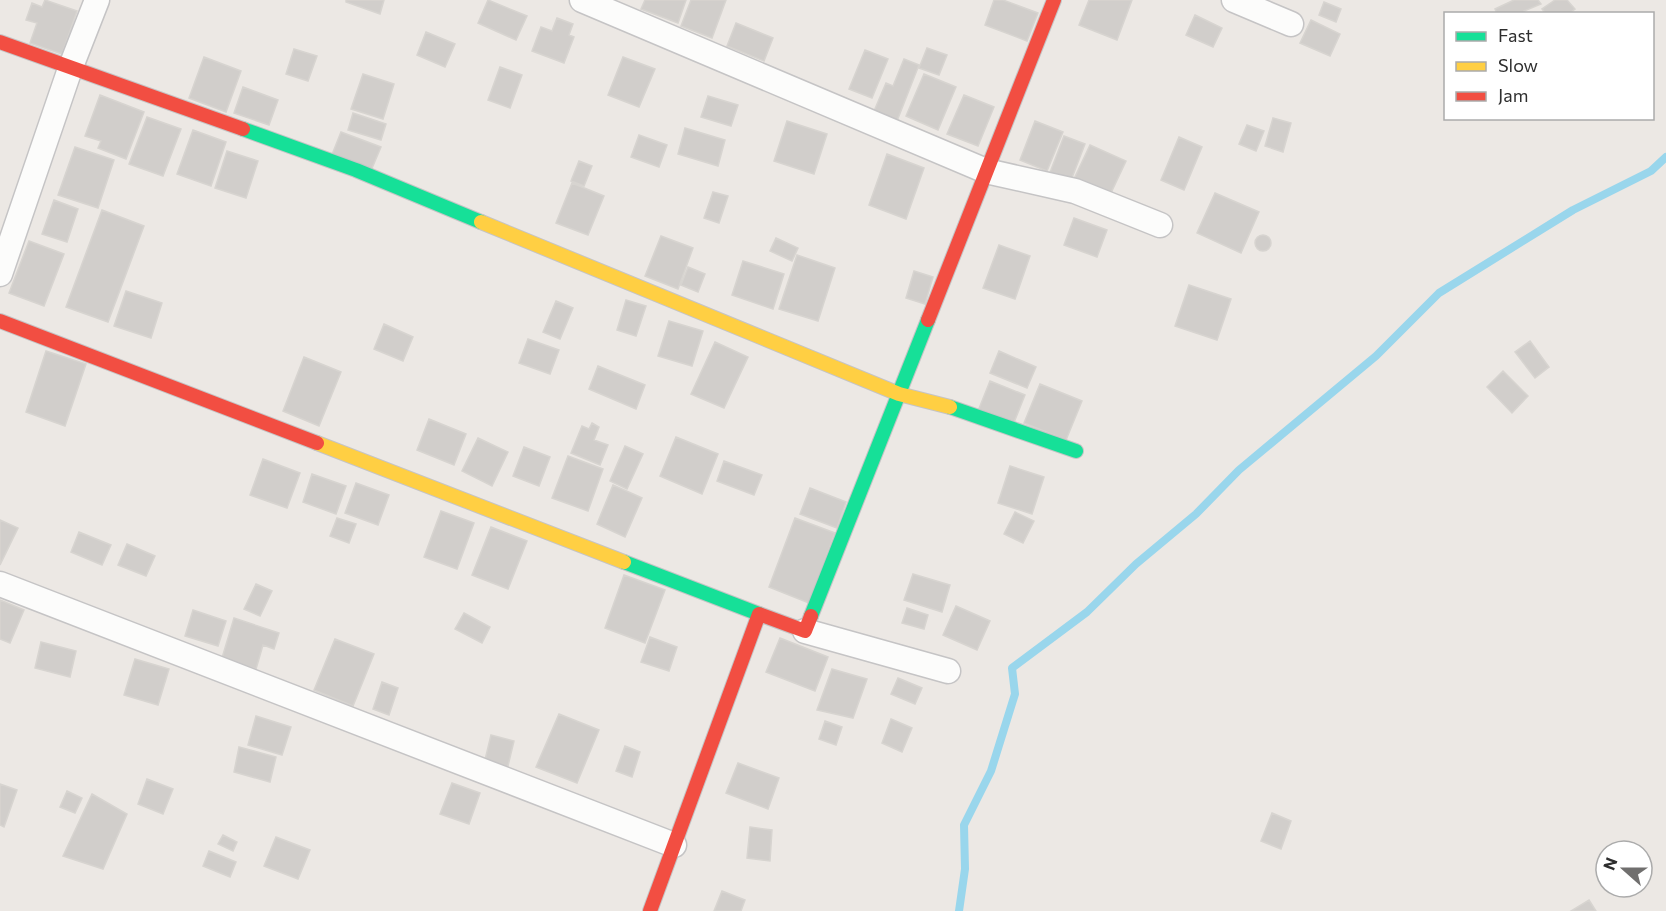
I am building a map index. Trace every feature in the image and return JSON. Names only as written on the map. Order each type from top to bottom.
[{"type":"street","points":[[0,274],[70,69],[97,0]]},
{"type":"street","points":[[582,0],[986,171],[1075,191],[1160,225]]},
{"type":"street","points":[[805,632],[1054,0]]},
{"type":"street","points":[[1234,0],[1291,24]]},
{"type":"street","points":[[0,42],[356,170],[899,394],[968,412],[1076,451]]},
{"type":"street","points":[[0,321],[805,632],[948,671]]},
{"type":"street","points":[[0,584],[674,845]]},
{"type":"street","points":[[650,911],[759,614]]},
{"type":"building","points":[[45,0],[77,11],[62,54],[30,43],[37,23],[26,20],[32,3],[42,7]]},
{"type":"building","points":[[346,0],[384,0],[380,14],[346,2]]},
{"type":"building","points":[[488,0],[527,16],[516,40],[478,23]]},
{"type":"building","points":[[645,0],[686,0],[678,23],[641,9]]},
{"type":"building","points":[[691,0],[726,0],[712,38],[681,26]]},
{"type":"building","points":[[994,0],[1003,0],[1038,13],[1027,41],[985,25]]},
{"type":"building","points":[[1089,0],[1132,0],[1117,40],[1079,25]]},
{"type":"building","points":[[1514,0],[1538,0],[1541,4],[1524,12],[1496,12],[1495,9]]},
{"type":"building","points":[[1555,0],[1567,0],[1575,9],[1571,12],[1544,12],[1542,9]]},
{"type":"building","points":[[1324,2],[1341,9],[1336,22],[1319,15]]},
{"type":"building","points":[[1195,15],[1222,28],[1213,47],[1186,35]]},
{"type":"building","points":[[557,18],[573,24],[569,35],[574,37],[564,63],[532,51],[541,27],[552,31]]},
{"type":"building","points":[[1311,20],[1340,34],[1330,56],[1300,43]]},
{"type":"building","points":[[736,23],[773,38],[764,61],[727,46]]},
{"type":"building","points":[[426,32],[455,44],[445,67],[417,55]]},
{"type":"building","points":[[927,48],[947,55],[939,75],[919,68]]},
{"type":"building","points":[[294,49],[317,56],[308,81],[286,74]]},
{"type":"building","points":[[865,50],[888,59],[872,98],[849,89]]},
{"type":"building","points":[[204,57],[241,71],[226,112],[189,98]]},
{"type":"building","points":[[623,57],[655,69],[639,107],[608,95]]},
{"type":"building","points":[[904,59],[919,65],[897,121],[874,111],[886,83],[893,86]]},
{"type":"building","points":[[500,67],[522,75],[510,108],[488,100]]},
{"type":"building","points":[[363,74],[394,84],[383,119],[351,109]]},
{"type":"building","points":[[924,74],[956,87],[938,130],[906,116]]},
{"type":"building","points":[[243,87],[278,100],[269,125],[234,113]]},
{"type":"building","points":[[100,95],[144,112],[126,159],[98,148],[101,141],[85,136]]},
{"type":"building","points":[[964,95],[994,107],[978,146],[947,134]]},
{"type":"building","points":[[708,96],[738,105],[731,126],[701,117]]},
{"type":"building","points":[[353,113],[386,124],[381,140],[348,130]]},
{"type":"building","points":[[147,117],[181,129],[163,176],[129,164]]},
{"type":"building","points":[[1273,118],[1291,123],[1283,152],[1265,146]]},
{"type":"building","points":[[787,121],[827,134],[814,174],[774,161]]},
{"type":"building","points":[[1035,121],[1063,132],[1047,171],[1020,160]]},
{"type":"building","points":[[1247,125],[1264,131],[1256,151],[1239,144]]},
{"type":"building","points":[[685,128],[725,140],[718,166],[678,154]]},
{"type":"building","points":[[193,130],[226,142],[211,186],[177,174]]},
{"type":"building","points":[[341,132],[381,147],[370,173],[331,157]]},
{"type":"building","points":[[639,135],[667,145],[659,167],[631,157]]},
{"type":"building","points":[[1064,136],[1085,144],[1070,183],[1049,175]]},
{"type":"building","points":[[1179,137],[1202,147],[1184,190],[1161,180]]},
{"type":"building","points":[[1090,145],[1126,161],[1110,195],[1074,179]]},
{"type":"building","points":[[75,147],[114,160],[98,208],[58,195]]},
{"type":"building","points":[[227,151],[258,161],[246,198],[215,188]]},
{"type":"building","points":[[887,154],[924,168],[906,219],[869,205]]},
{"type":"building","points":[[579,161],[592,166],[584,186],[571,181]]},
{"type":"building","points":[[572,183],[604,196],[588,235],[556,223]]},
{"type":"building","points":[[713,192],[728,196],[719,223],[704,218]]},
{"type":"building","points":[[1215,193],[1259,212],[1241,253],[1197,233]]},
{"type":"building","points":[[54,200],[78,209],[67,242],[42,234]]},
{"type":"building","points":[[102,210],[144,226],[108,322],[66,307]]},
{"type":"building","points":[[1074,218],[1107,230],[1097,257],[1064,245]]},
{"type":"building","points":[[1260,235],[1266,235],[1271,243],[1269,249],[1260,251],[1255,246],[1255,240]]},
{"type":"building","points":[[661,236],[693,248],[678,289],[645,276]]},
{"type":"building","points":[[776,238],[798,248],[792,261],[770,251]]},
{"type":"building","points":[[29,241],[64,254],[44,306],[9,293]]},
{"type":"building","points":[[999,245],[1030,256],[1015,299],[983,288]]},
{"type":"building","points":[[797,255],[835,268],[818,321],[779,309]]},
{"type":"building","points":[[743,261],[784,274],[773,309],[732,295]]},
{"type":"building","points":[[688,267],[705,274],[698,292],[681,285]]},
{"type":"building","points":[[914,271],[933,277],[925,304],[906,298]]},
{"type":"building","points":[[1189,285],[1231,299],[1217,340],[1175,326]]},
{"type":"building","points":[[126,291],[162,303],[151,338],[114,326]]},
{"type":"building","points":[[626,300],[646,306],[636,336],[617,330]]},
{"type":"building","points":[[556,301],[573,308],[560,339],[543,332]]},
{"type":"building","points":[[669,321],[703,331],[692,366],[658,356]]},
{"type":"building","points":[[384,324],[413,337],[403,361],[374,349]]},
{"type":"building","points":[[528,339],[559,350],[550,374],[519,363]]},
{"type":"building","points":[[1530,341],[1549,367],[1535,378],[1515,352]]},
{"type":"building","points":[[715,342],[748,357],[724,408],[691,394]]},
{"type":"building","points":[[46,351],[86,364],[65,426],[26,412]]},
{"type":"building","points":[[999,351],[1036,367],[1027,388],[990,373]]},
{"type":"building","points":[[304,357],[341,372],[319,426],[283,411]]},
{"type":"building","points":[[598,366],[645,385],[636,409],[589,389]]},
{"type":"building","points":[[1503,371],[1528,396],[1512,413],[1487,387]]},
{"type":"building","points":[[990,381],[1025,395],[1013,425],[978,411]]},
{"type":"building","points":[[1040,384],[1082,401],[1066,440],[1024,423]]},
{"type":"building","points":[[429,419],[466,434],[454,465],[417,450]]},
{"type":"building","points":[[592,423],[599,427],[594,440],[608,445],[600,465],[571,453],[582,426],[589,429]]},
{"type":"building","points":[[676,437],[718,454],[702,494],[660,476]]},
{"type":"building","points":[[478,438],[508,452],[492,486],[462,471]]},
{"type":"building","points":[[625,446],[643,454],[627,489],[610,481]]},
{"type":"building","points":[[524,447],[550,457],[539,486],[513,476]]},
{"type":"building","points":[[568,456],[603,469],[588,511],[552,498]]},
{"type":"building","points":[[263,459],[300,473],[287,508],[250,495]]},
{"type":"building","points":[[724,461],[762,475],[754,495],[717,481]]},
{"type":"building","points":[[1010,466],[1044,477],[1032,514],[998,503]]},
{"type":"building","points":[[312,474],[346,486],[336,514],[303,502]]},
{"type":"building","points":[[356,483],[389,495],[378,525],[345,513]]},
{"type":"building","points":[[613,485],[642,498],[625,537],[597,524]]},
{"type":"building","points":[[810,488],[846,502],[837,528],[800,514]]},
{"type":"building","points":[[441,511],[474,523],[457,569],[424,557]]},
{"type":"building","points":[[1015,512],[1034,521],[1023,543],[1004,534]]},
{"type":"building","points":[[337,518],[356,524],[349,543],[330,536]]},
{"type":"building","points":[[795,518],[835,533],[809,603],[769,587]]},
{"type":"building","points":[[0,520],[18,528],[0,565]]},
{"type":"building","points":[[491,527],[527,541],[508,589],[472,575]]},
{"type":"building","points":[[79,532],[111,545],[102,565],[71,552]]},
{"type":"building","points":[[127,544],[155,556],[146,576],[118,565]]},
{"type":"building","points":[[913,574],[950,585],[942,612],[904,600]]},
{"type":"building","points":[[624,575],[665,590],[645,643],[605,628]]},
{"type":"building","points":[[256,584],[272,591],[260,616],[244,609]]},
{"type":"building","points":[[0,600],[24,610],[10,643],[0,639]]},
{"type":"building","points":[[956,606],[990,621],[977,650],[943,635]]},
{"type":"building","points":[[907,608],[928,615],[924,629],[902,623]]},
{"type":"building","points":[[193,610],[226,621],[218,646],[185,636]]},
{"type":"building","points":[[464,613],[490,627],[482,643],[455,629]]},
{"type":"building","points":[[234,618],[279,633],[274,649],[263,645],[256,669],[222,658]]},
{"type":"building","points":[[650,637],[677,647],[669,671],[641,662]]},
{"type":"building","points":[[780,638],[828,657],[815,691],[766,672]]},
{"type":"building","points":[[335,639],[374,654],[353,706],[314,690]]},
{"type":"building","points":[[41,642],[76,651],[70,677],[35,668]]},
{"type":"building","points":[[135,659],[169,669],[158,705],[124,695]]},
{"type":"building","points":[[832,669],[867,679],[853,718],[817,710]]},
{"type":"building","points":[[898,678],[922,688],[915,704],[891,694]]},
{"type":"building","points":[[382,682],[398,688],[389,715],[373,709]]},
{"type":"building","points":[[559,714],[599,730],[577,783],[536,767]]},
{"type":"building","points":[[256,716],[291,727],[282,755],[248,745]]},
{"type":"building","points":[[891,719],[912,728],[902,752],[882,743]]},
{"type":"building","points":[[825,721],[842,727],[836,745],[819,739]]},
{"type":"building","points":[[491,735],[514,741],[507,770],[484,764]]},
{"type":"building","points":[[625,746],[640,752],[632,777],[616,771]]},
{"type":"building","points":[[239,747],[276,757],[270,782],[234,772]]},
{"type":"building","points":[[738,763],[779,778],[768,809],[726,793]]},
{"type":"building","points":[[147,779],[173,789],[163,814],[138,804]]},
{"type":"building","points":[[452,783],[480,793],[469,824],[440,814]]},
{"type":"building","points":[[0,784],[17,790],[4,827],[0,825]]},
{"type":"building","points":[[67,791],[82,798],[75,813],[60,807]]},
{"type":"building","points":[[92,794],[127,814],[103,869],[63,856]]},
{"type":"building","points":[[1272,813],[1291,821],[1281,849],[1261,841]]},
{"type":"building","points":[[750,827],[772,830],[770,861],[747,858]]},
{"type":"building","points":[[223,835],[237,842],[233,851],[218,844]]},
{"type":"building","points":[[276,837],[310,850],[298,879],[264,866]]},
{"type":"building","points":[[209,851],[236,862],[230,877],[203,866]]},
{"type":"building","points":[[722,891],[745,900],[741,911],[714,911]]},
{"type":"building","points":[[1589,900],[1596,911],[1571,911]]},
{"type":"waterway","points":[[959,911],[965,869],[964,825],[991,771],[1015,694],[1012,668],[1087,612],[1136,564],[1196,514],[1239,470],[1376,356],[1439,293],[1573,210],[1651,171],[1666,157]]},
{"type":"traffic: fast","points":[[243,129],[356,170],[481,222]]},
{"type":"traffic: fast","points":[[811,616],[928,320]]},
{"type":"traffic: fast","points":[[950,407],[1076,451]]},
{"type":"traffic: fast","points":[[624,562],[759,614]]},
{"type":"traffic: slow","points":[[481,222],[899,394],[950,407]]},
{"type":"traffic: slow","points":[[317,443],[624,562]]},
{"type":"traffic: jam","points":[[928,320],[1054,0]]},
{"type":"traffic: jam","points":[[0,42],[243,129]]},
{"type":"traffic: jam","points":[[0,321],[317,443]]},
{"type":"traffic: jam","points":[[650,911],[759,614],[805,631],[811,616]]}]
